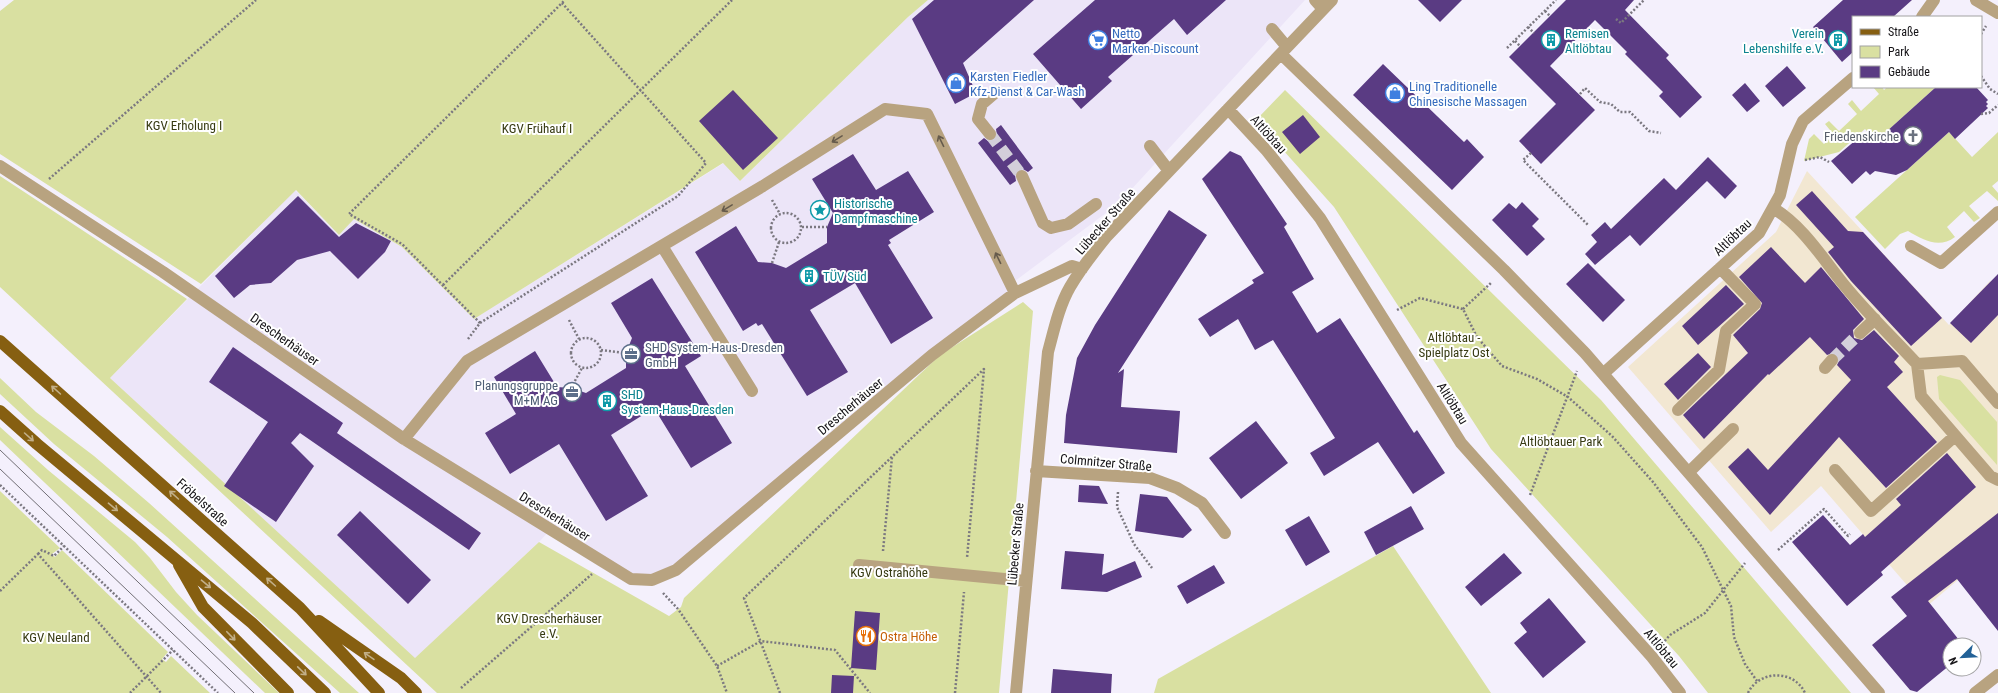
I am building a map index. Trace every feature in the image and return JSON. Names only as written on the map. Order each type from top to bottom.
[{"type":"main road","name":"Fröbelstraße","points":[[0,341],[300,608],[379,693]]},
{"type":"main road","points":[[0,411],[252,623],[325,693]]},
{"type":"main road","points":[[176,559],[203,607],[288,693]]},
{"type":"main road","points":[[300,608],[401,678],[416,693]]},
{"type":"street","name":"Lübecker Straße","points":[[1016,693],[1048,352],[1058,315],[1070,288],[1089,257],[1107,236],[1284,51],[1319,5],[1332,0]]},
{"type":"street","points":[[1923,16],[1934,0]]},
{"type":"street","points":[[1976,0],[1998,13]]},
{"type":"street","points":[[1272,29],[1284,51],[1515,280],[1604,373],[1879,693]]},
{"type":"street","name":"Altlöbtau","points":[[1604,373],[1759,233],[1780,195],[1792,144],[1803,121],[1852,79]]},
{"type":"street","points":[[990,134],[978,118],[982,104],[996,92]]},
{"type":"street","points":[[404,439],[467,361],[763,186],[885,109],[927,114],[1015,293]]},
{"type":"street","name":"Altlöbtau","points":[[1228,109],[1267,151],[1320,218],[1461,443],[1652,657],[1680,693]]},
{"type":"street","points":[[1150,146],[1169,171]]},
{"type":"street","name":"Drescherhäuser","points":[[0,166],[163,272],[404,439],[631,579],[652,580],[676,570],[932,355],[1015,293],[1063,268],[1072,266],[1082,269]]},
{"type":"street","points":[[1022,176],[1043,223],[1051,228],[1068,224],[1096,204]]},
{"type":"street","points":[[1773,208],[1785,215],[1815,247],[1846,286],[1917,364],[1921,396],[1990,476],[1998,480]]},
{"type":"street","points":[[1911,246],[1941,263],[1998,212]]},
{"type":"street","points":[[662,246],[752,391]]},
{"type":"street","points":[[1678,410],[1720,370],[1726,331],[1754,304],[1720,268]]},
{"type":"street","points":[[1860,333],[1875,319]]},
{"type":"street","points":[[1917,364],[1962,361],[1998,402]]},
{"type":"street","points":[[1689,472],[1733,429]]},
{"type":"street","points":[[1835,470],[1871,511],[1956,436]]},
{"type":"street","name":"Colmnitzer Straße","points":[[1036,471],[1150,478],[1177,488],[1202,503],[1225,533]]},
{"type":"street","points":[[859,565],[1026,581]]},
{"type":"street","points":[[1975,693],[1998,675]]},
{"type":"path","points":[[36,190],[256,0]]},
{"type":"path","points":[[480,323],[402,244],[349,214],[565,0]]},
{"type":"path","points":[[443,285],[732,0]]},
{"type":"path","points":[[1507,48],[1556,0]]},
{"type":"path","points":[[1616,19],[1621,23],[1644,0]]},
{"type":"path","points":[[467,341],[480,323],[678,196],[706,162],[562,3]]},
{"type":"path","points":[[1545,11],[1550,16]]},
{"type":"path","points":[[1528,27],[1534,33]]},
{"type":"path","points":[[1515,41],[1520,46]]},
{"type":"path","points":[[1982,77],[1990,89],[1998,94]]},
{"type":"path","points":[[1580,94],[1586,88],[1600,102],[1611,104],[1620,112],[1630,112],[1649,131],[1661,133]]},
{"type":"path","points":[[1981,114],[1989,113],[1998,105]]},
{"type":"path","points":[[1531,153],[1523,160],[1589,226]]},
{"type":"path","points":[[1789,156],[1809,160],[1820,157],[1829,162]]},
{"type":"path","points":[[787,213],[796,216],[802,227],[801,234],[796,241],[785,244],[779,242],[771,232],[771,225],[774,218],[780,214],[787,213]]},
{"type":"path","points":[[802,227],[827,228]]},
{"type":"path","points":[[772,263],[779,242]]},
{"type":"path","points":[[1463,309],[1489,284]]},
{"type":"path","points":[[1383,318],[1420,298],[1463,309],[1477,337],[1502,366],[1537,379],[1568,397],[1612,436],[1653,482],[1702,547],[1724,590],[1730,606],[1734,637],[1745,664],[1757,681]]},
{"type":"path","points":[[589,338],[598,344],[601,350],[599,360],[596,364],[590,367],[582,368],[575,363],[571,356],[571,350],[574,343],[579,339],[589,338]]},
{"type":"path","points":[[601,350],[626,353]]},
{"type":"path","points":[[571,388],[582,368]]},
{"type":"path","points":[[780,693],[744,598],[984,369],[955,693]]},
{"type":"path","points":[[1523,513],[1576,375]]},
{"type":"path","points":[[881,567],[892,457]]},
{"type":"path","points":[[1119,476],[1117,507],[1134,544],[1152,568]]},
{"type":"path","points":[[0,485],[218,693]]},
{"type":"path","points":[[1765,561],[1824,509],[1848,536],[1850,534]]},
{"type":"path","points":[[0,590],[42,550],[54,556],[64,546]]},
{"type":"path","points":[[38,554],[161,693]]},
{"type":"path","points":[[461,688],[603,562]]},
{"type":"path","points":[[1664,641],[1705,613],[1743,566]]},
{"type":"path","points":[[652,580],[678,609],[717,666],[727,693]]},
{"type":"path","points":[[717,666],[761,641],[835,650],[870,693]]},
{"type":"path","points":[[130,693],[173,650]]},
{"type":"path","points":[[1748,693],[1757,681],[1772,675],[1788,677],[1797,682],[1805,693]]},
{"type":"shaded area","points":[[928,0],[1305,0],[1118,204],[1011,284],[1015,293],[676,570],[631,579],[550,530],[415,659],[110,378],[295,190],[339,235],[354,219],[402,247],[474,319],[724,163],[740,181],[908,17]]},
{"type":"shaded area","points":[[1807,171],[1949,325],[1990,281],[1998,286],[1998,546],[1926,607],[1821,486],[1771,532],[1628,367],[1776,232]]},
{"type":"green space","points":[[14,0],[928,0],[908,17],[740,181],[723,163],[474,319],[402,247],[354,219],[339,235],[296,190],[201,284],[0,154],[0,11]]},
{"type":"green space","points":[[1874,88],[1883,88],[1884,90],[1886,88],[1935,88],[1876,141],[1865,129],[1839,152],[1804,161],[1809,139],[1814,134],[1824,144],[1834,135],[1825,124],[1829,121],[1839,131],[1857,114],[1848,104],[1852,100],[1861,111],[1879,94]]},
{"type":"green space","name":"Altlöbtauer Park","points":[[1285,90],[1601,400],[1851,693],[1708,693],[1679,656],[1491,449],[1334,207],[1256,120]]},
{"type":"green space","points":[[1949,132],[1972,157],[1998,132],[1998,181],[1992,186],[1998,193],[1998,201],[1987,191],[1969,206],[1980,218],[1974,222],[1964,211],[1947,227],[1955,237],[1949,241],[1937,243],[1931,242],[1908,231],[1900,234],[1885,249],[1855,217]]},
{"type":"green space","name":"KGV Ostrahöhe","points":[[0,176],[187,299],[110,378],[415,658],[539,542],[669,616],[681,607],[684,598],[940,355],[1023,302],[1033,311],[999,693],[437,693],[0,287]]},
{"type":"green space","points":[[1940,375],[1960,380],[1997,422],[1997,465],[1939,399],[1937,377]]},
{"type":"green space","points":[[0,378],[36,412],[94,456],[149,503],[359,693],[340,693],[167,537],[54,444],[0,394]]},
{"type":"green space","points":[[0,427],[48,470],[135,542],[197,615],[279,693],[265,693],[0,440]]},
{"type":"green space","name":"KGV Neuland","points":[[0,491],[60,548],[52,554],[55,557],[62,550],[168,652],[162,659],[166,662],[171,656],[210,693],[0,693]]},
{"type":"green space","points":[[1393,546],[1491,693],[1154,693],[1158,679]]},
{"type":"building","points":[[934,0],[1034,0],[963,63],[976,93],[955,104],[912,19]]},
{"type":"building","points":[[1095,0],[1226,0],[1187,35],[1174,19],[1108,77],[1112,81],[1081,109],[1033,54]]},
{"type":"building","points":[[1418,0],[1462,0],[1440,22]]},
{"type":"building","points":[[1566,0],[1634,0],[1625,10],[1669,55],[1666,58],[1702,97],[1680,118],[1659,96],[1663,92],[1625,54],[1627,52],[1595,20],[1550,66],[1595,110],[1541,164],[1519,141],[1556,104],[1509,57]]},
{"type":"building","name":"Verein Lebenshilfe e.V.","points":[[1843,0],[1912,0],[1894,16],[1852,16],[1852,53],[1842,62],[1813,27]]},
{"type":"building","points":[[1383,64],[1464,142],[1467,139],[1484,157],[1452,190],[1353,95]]},
{"type":"building","points":[[1787,66],[1806,88],[1783,107],[1765,86]]},
{"type":"building","points":[[1745,83],[1760,101],[1747,112],[1732,95]]},
{"type":"building","name":"Friedenskirche","points":[[1935,88],[1977,88],[1988,100],[1986,102],[1988,104],[1986,106],[1988,108],[1955,139],[1949,132],[1907,170],[1896,175],[1875,171],[1870,175],[1866,171],[1852,184],[1831,161],[1863,134],[1866,137],[1870,134],[1876,141]]},
{"type":"building","points":[[733,90],[778,138],[743,170],[699,121]]},
{"type":"building","points":[[1303,115],[1320,137],[1300,154],[1282,132]]},
{"type":"building","points":[[1001,125],[1033,168],[1028,172],[1023,169],[1019,169],[1015,175],[1016,181],[1010,185],[978,143],[984,138],[988,141],[994,140],[997,136],[996,129]]},
{"type":"building","points":[[1230,151],[1241,156],[1287,224],[1284,227],[1314,279],[1292,292],[1317,333],[1340,318],[1414,433],[1417,430],[1445,473],[1413,494],[1378,442],[1324,476],[1310,453],[1335,438],[1273,340],[1255,350],[1238,319],[1210,337],[1198,319],[1254,283],[1252,280],[1264,273],[1202,179]]},
{"type":"building","name":"TÜV Süd","points":[[853,154],[876,190],[908,171],[934,212],[889,240],[891,243],[888,245],[933,318],[891,344],[855,283],[810,310],[848,372],[807,396],[762,324],[758,326],[756,323],[743,331],[695,252],[736,226],[758,262],[772,263],[786,268],[827,243],[827,227],[833,213],[812,179]]},
{"type":"building","points":[[1708,157],[1737,186],[1725,199],[1707,181],[1640,246],[1630,235],[1595,265],[1585,254],[1597,242],[1591,235],[1605,222],[1611,229],[1664,178],[1676,190]]},
{"type":"building","points":[[1812,191],[1848,231],[1863,232],[1942,318],[1911,346],[1851,281],[1828,252],[1834,247],[1796,205]]},
{"type":"building","points":[[298,196],[339,237],[356,223],[391,241],[385,252],[358,279],[330,251],[297,260],[271,283],[250,285],[234,298],[215,276]]},
{"type":"building","points":[[1522,202],[1539,219],[1532,226],[1545,239],[1527,256],[1492,220],[1509,203],[1516,209]]},
{"type":"building","points":[[1169,210],[1207,235],[1118,373],[1124,369],[1121,407],[1180,411],[1177,453],[1064,443],[1066,415],[1077,358],[1095,325]]},
{"type":"building","points":[[1771,247],[1805,283],[1821,267],[1864,319],[1853,330],[1854,338],[1862,340],[1874,330],[1899,356],[1894,362],[1903,372],[1887,387],[1937,442],[1886,488],[1839,437],[1770,515],[1728,467],[1748,448],[1768,470],[1851,380],[1837,365],[1839,361],[1837,355],[1833,353],[1827,355],[1810,337],[1769,375],[1768,374],[1704,439],[1683,415],[1748,353],[1733,335],[1760,309],[1762,303],[1739,277]]},
{"type":"building","points":[[1588,263],[1625,300],[1603,322],[1566,284]]},
{"type":"building","points":[[1998,274],[1998,315],[1971,343],[1950,323]]},
{"type":"building","name":"SHD System-Haus-Dresden","points":[[652,278],[701,356],[685,366],[732,443],[691,468],[654,408],[611,435],[648,496],[606,521],[559,444],[510,474],[485,433],[516,414],[494,377],[535,351],[557,387],[571,388],[586,393],[626,368],[626,353],[632,338],[611,303]]},
{"type":"building","points":[[1726,285],[1744,304],[1698,345],[1682,326]]},
{"type":"building","points":[[233,347],[343,423],[337,433],[481,533],[469,550],[300,433],[291,443],[314,466],[276,522],[224,486],[268,422],[209,382]]},
{"type":"building","points":[[1698,353],[1711,367],[1678,400],[1664,384]]},
{"type":"building","points":[[1256,421],[1288,463],[1241,499],[1209,458]]},
{"type":"building","points":[[1947,453],[1976,487],[1881,572],[1883,575],[1847,606],[1792,542],[1823,515],[1850,545],[1863,534],[1865,537],[1901,505],[1896,499]]},
{"type":"building","points":[[1079,485],[1099,486],[1108,504],[1078,502]]},
{"type":"building","points":[[1140,494],[1167,497],[1192,530],[1183,538],[1135,531]]},
{"type":"building","points":[[1411,506],[1424,529],[1376,555],[1364,532]]},
{"type":"building","points":[[360,511],[431,580],[408,604],[337,535]]},
{"type":"building","points":[[1998,513],[1998,631],[1957,579],[1928,601],[1957,637],[1942,637],[1942,672],[1917,692],[1910,690],[1872,645],[1907,616],[1891,597]]},
{"type":"building","points":[[1309,516],[1330,552],[1306,566],[1285,530]]},
{"type":"building","points":[[1065,551],[1104,554],[1102,575],[1135,561],[1142,577],[1107,592],[1061,589]]},
{"type":"building","points":[[1504,553],[1522,573],[1481,606],[1465,587]]},
{"type":"building","points":[[1214,565],[1225,583],[1187,604],[1177,586]]},
{"type":"building","points":[[1549,598],[1586,642],[1543,678],[1514,643],[1527,632],[1520,623]]},
{"type":"building","points":[[855,611],[880,613],[876,670],[851,668]]},
{"type":"building","points":[[1053,669],[1112,674],[1111,693],[1051,693]]},
{"type":"building","points":[[832,675],[854,676],[853,693],[831,693]]},
{"type":"tunnel","points":[[990,134],[1022,176]]},
{"type":"tunnel","points":[[1832,360],[1860,333]]},
{"type":"tram line","points":[[0,450],[254,693]]},
{"type":"tram line","points":[[0,469],[235,693]]},
{"type":"place","name":"Netto Marken-Discount","points":[[1098,40]]},
{"type":"place","name":"Remisen Altlöbtau","points":[[1551,40]]},
{"type":"place","name":"Verein Lebenshilfe e.V.","points":[[1838,40]]},
{"type":"place","name":"Karsten Fiedler Kfz-Dienst & Car-Wash","points":[[956,83]]},
{"type":"place","name":"Ling Traditionelle Chinesische Massagen","points":[[1395,93]]},
{"type":"place","name":"Friedenskirche","points":[[1913,136]]},
{"type":"place","name":"Historische Dampfmaschine","points":[[820,210]]},
{"type":"place","name":"TÜV Süd","points":[[809,276]]},
{"type":"place","name":"SHD System-Haus-Dresden GmbH","points":[[631,354]]},
{"type":"place","name":"Planungsgruppe M+M AG","points":[[572,392]]},
{"type":"place","name":"SHD System-Haus-Dresden","points":[[607,401]]},
{"type":"place","name":"Ostra Höhe","points":[[866,636]]},
{"type":"park label","name":"KGV Erholung I","points":[[184,125]]},
{"type":"park label","name":"KGV Frühauf I","points":[[537,128]]},
{"type":"park label","name":"Altlöbtau - Spielplatz Ost","points":[[1454,344]]},
{"type":"park label","name":"KGV Drescherhäuser e.V.","points":[[549,626]]}]
